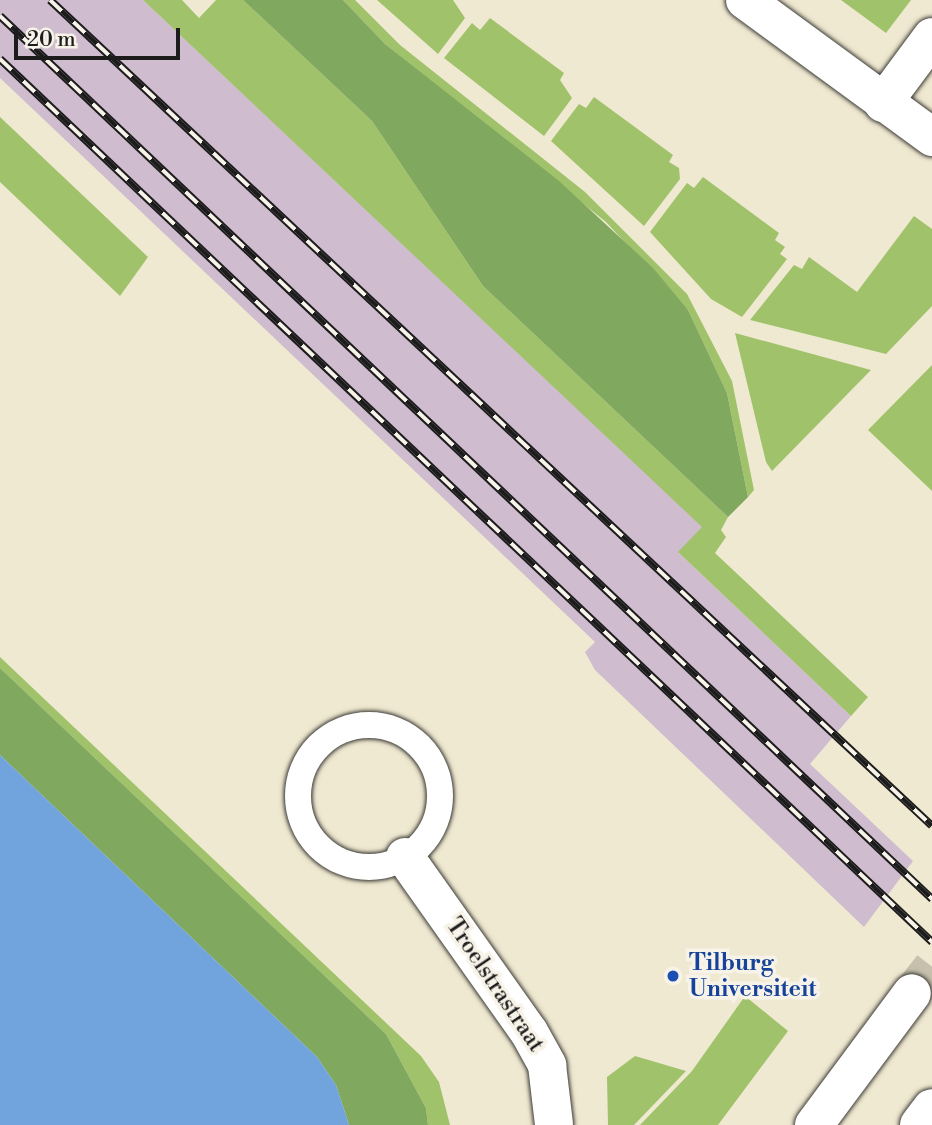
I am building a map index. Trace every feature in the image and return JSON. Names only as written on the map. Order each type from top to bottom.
[{"type":"street","points":[[745,0],[932,137]]},
{"type":"street","points":[[883,103],[932,37]]},
{"type":"street","name":"Troelstrastraat","points":[[405,857],[530,1032],[547,1065],[554,1125]]},
{"type":"street","points":[[814,1125],[912,993]]},
{"type":"street","points":[[919,1125],[932,1108]]},
{"type":"lane","points":[[369,724],[392,728],[413,739],[434,766],[439,811],[424,842],[405,857],[383,866],[348,863],[310,835],[300,814],[300,778],[309,757],[335,733],[369,724]]},
{"type":"shaded area","points":[[0,0],[143,0],[703,527],[679,553],[851,716],[810,764],[913,861],[864,927],[595,670],[585,652],[595,642],[0,78]]},
{"type":"green space","points":[[143,0],[182,0],[199,18],[216,0],[243,0],[372,121],[483,286],[728,517],[721,530],[726,537],[715,553],[868,697],[851,716],[678,552],[702,527]]},
{"type":"green space","points":[[243,0],[343,0],[385,44],[559,181],[653,268],[688,310],[727,393],[748,497],[728,517],[483,286],[372,121]]},
{"type":"green space","points":[[343,0],[355,0],[400,45],[585,192],[687,294],[732,381],[754,490],[748,497],[727,393],[688,310],[606,222],[385,44]]},
{"type":"green space","points":[[377,0],[453,0],[465,18],[438,54]]},
{"type":"green space","points":[[841,0],[911,0],[886,33]]},
{"type":"green space","points":[[490,18],[564,73],[560,80],[572,98],[544,136],[444,58],[472,23],[480,30]]},
{"type":"green space","points":[[594,97],[673,155],[669,162],[679,168],[680,179],[644,226],[551,141],[579,104],[586,108]]},
{"type":"green space","points":[[0,117],[148,257],[120,296],[0,182]]},
{"type":"green space","points":[[703,177],[779,233],[775,240],[785,247],[780,254],[787,259],[742,317],[711,299],[650,232],[687,183],[694,188]]},
{"type":"green space","points":[[914,216],[932,229],[932,306],[886,354],[750,320],[794,265],[802,269],[809,257],[857,292]]},
{"type":"green space","points":[[735,333],[871,370],[772,471],[766,462]]},
{"type":"green space","points":[[932,365],[932,491],[868,430]]},
{"type":"green space","points":[[0,657],[421,1056],[439,1082],[450,1125],[428,1125],[426,1108],[386,1034],[0,668]]},
{"type":"green space","points":[[0,668],[386,1034],[426,1108],[428,1125],[349,1125],[336,1085],[317,1057],[0,755]]},
{"type":"green space","points":[[745,996],[788,1031],[718,1125],[640,1125],[692,1071]]},
{"type":"green space","points":[[635,1056],[686,1071],[634,1125],[608,1125],[607,1077]]},
{"type":"water","points":[[0,755],[317,1057],[336,1085],[349,1125],[0,1125]]},
{"type":"tunnel","points":[[912,993],[932,967]]},
{"type":"railway","points":[[50,0],[932,826]]},
{"type":"railway","points":[[0,16],[932,899]]},
{"type":"railway","points":[[0,59],[932,942]]},
{"type":"place","name":"Tilburg Universiteit","points":[[673,976]]}]
